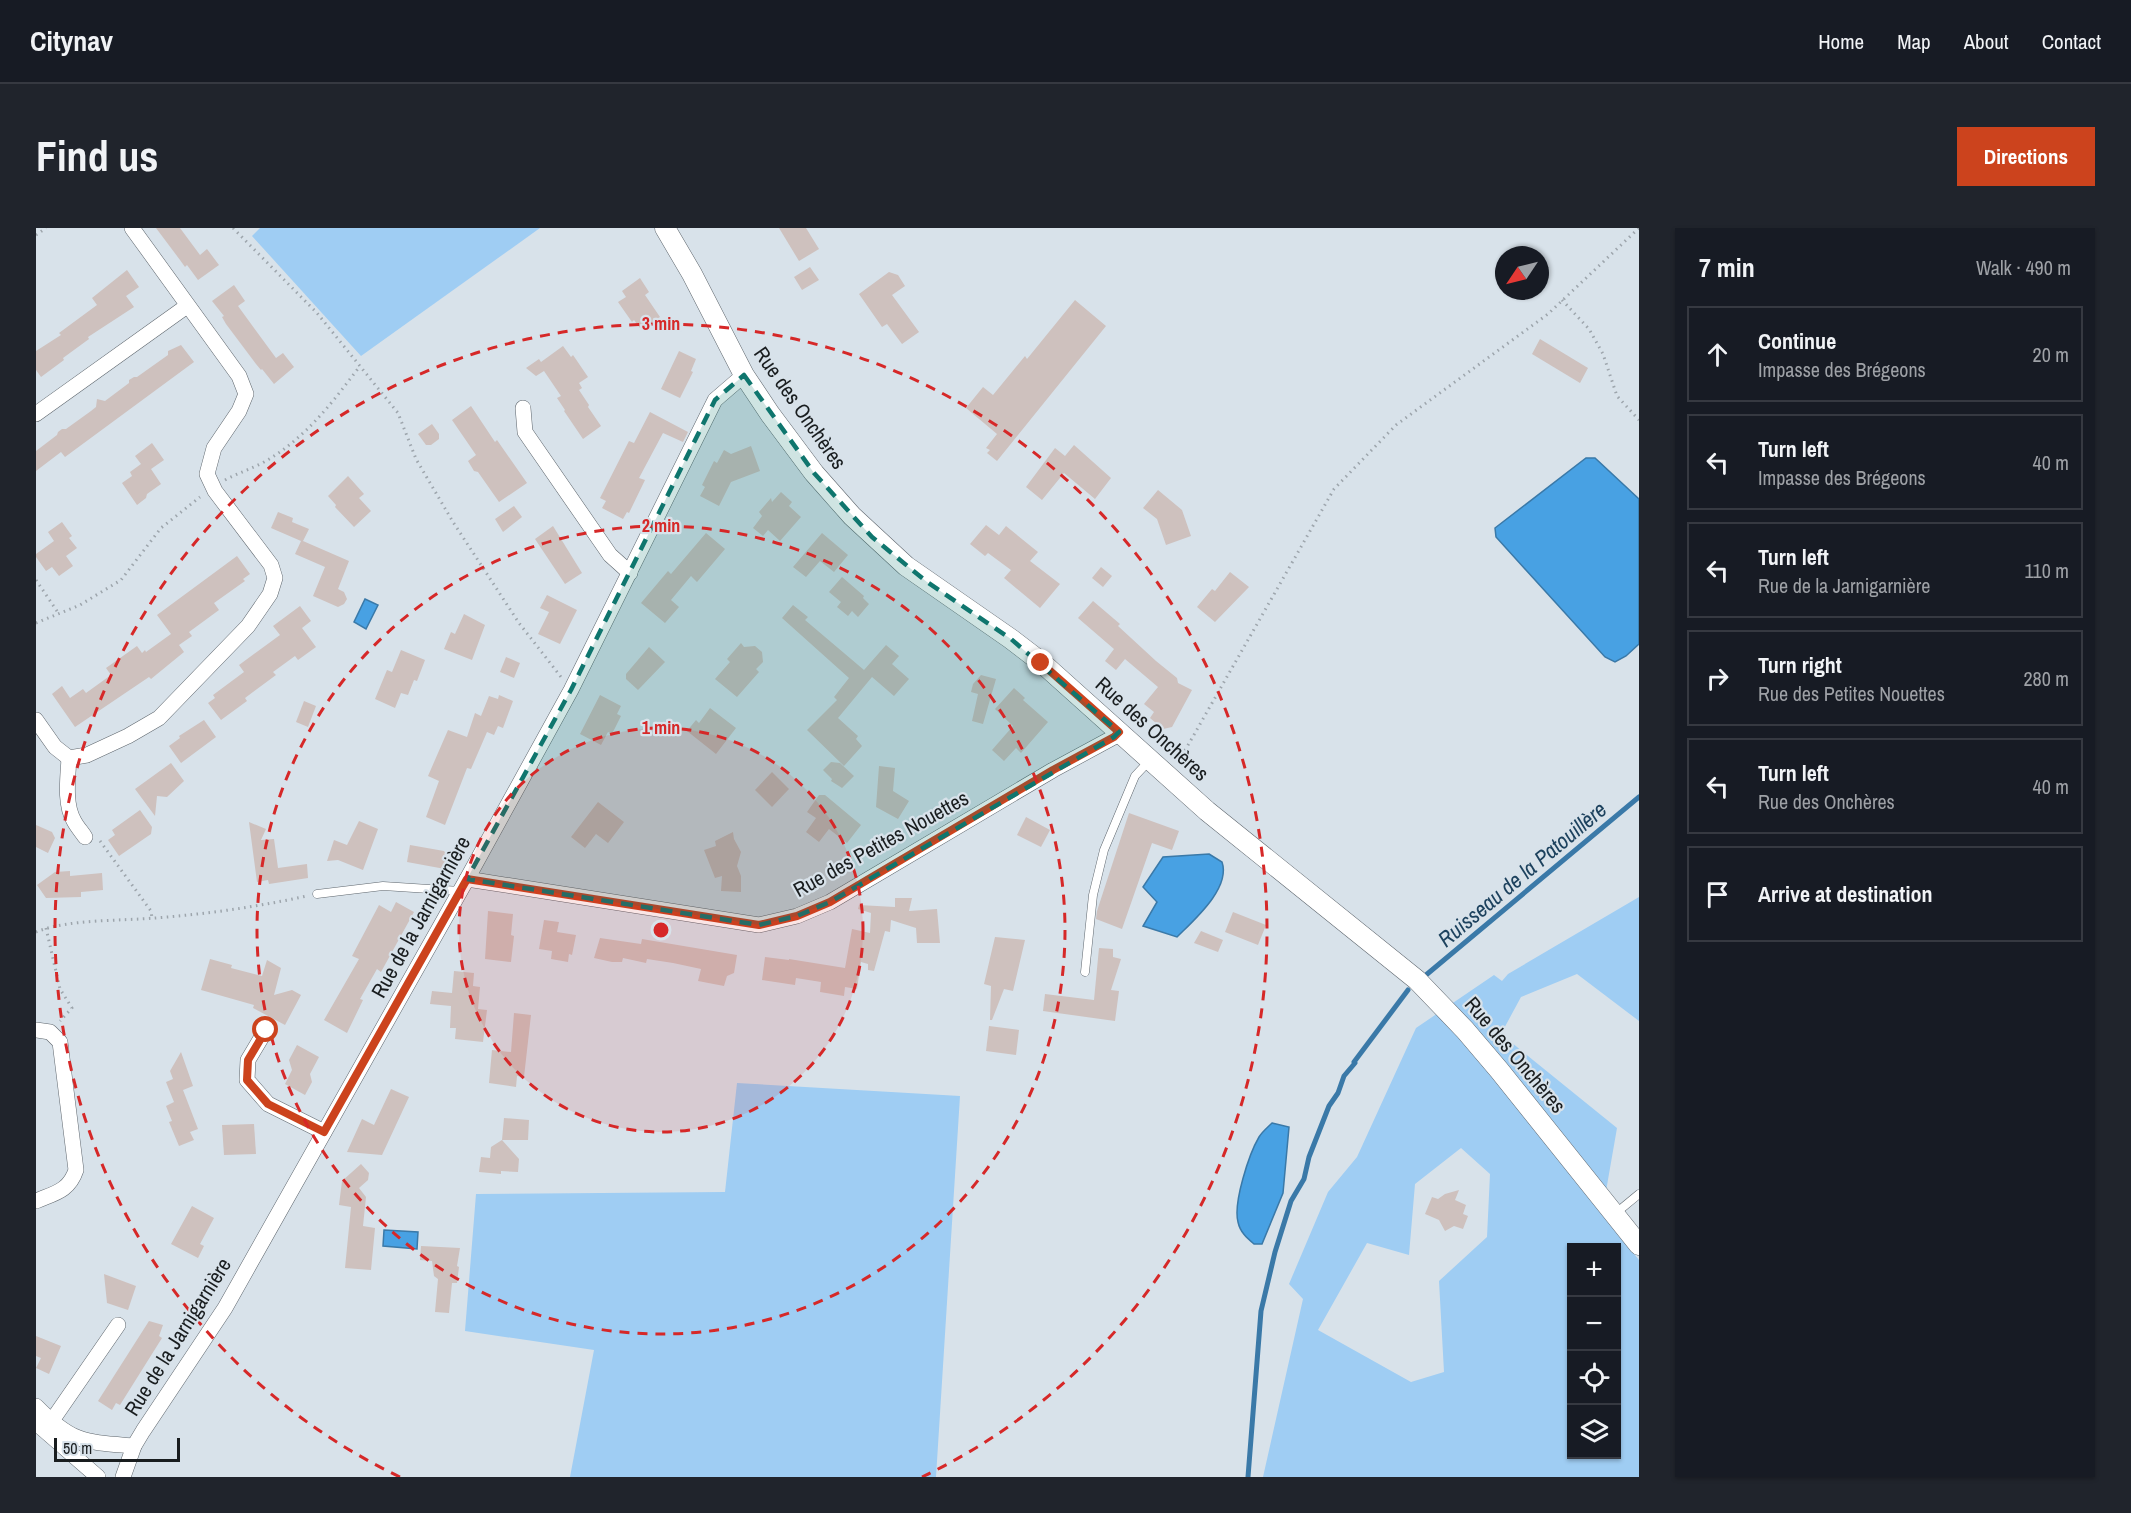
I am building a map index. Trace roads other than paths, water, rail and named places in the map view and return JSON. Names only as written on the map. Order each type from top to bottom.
[{"type":"street","points":[[36,720],[55,747],[69,758],[87,755],[128,736],[159,718],[248,626],[270,594],[275,578],[271,565],[215,491],[207,474],[214,448],[239,411],[246,394],[239,376],[132,228]]},
{"type":"street","name":"Rue des Onchères","points":[[665,228],[692,274],[744,375],[814,473],[872,537],[927,582],[990,624],[1033,657],[1207,811],[1417,980],[1466,1030],[1639,1245]]},
{"type":"street","points":[[36,414],[187,306]]},
{"type":"street","name":"Rue de la Jarnigarnière","points":[[123,1477],[134,1446],[225,1308],[464,885],[571,690],[715,400],[744,375]]},
{"type":"street","points":[[522,408],[525,432],[610,555],[630,573]]},
{"type":"street","name":"Rue des Petites Nouettes","points":[[464,885],[759,925],[797,916],[830,902],[1119,732]]},
{"type":"street","points":[[69,758],[67,788],[70,812],[72,820],[86,837]]},
{"type":"street","points":[[266,1030],[248,1060],[247,1080],[268,1104],[324,1132]]},
{"type":"street","points":[[36,1201],[64,1188],[72,1181],[76,1170],[60,1042],[43,1031]]},
{"type":"street","points":[[44,1422],[118,1325]]},
{"type":"street","points":[[36,1406],[44,1422],[98,1477]]},
{"type":"street","points":[[44,1422],[69,1436],[92,1443],[134,1446]]},
{"type":"lane","points":[[1085,972],[1093,895],[1104,850],[1135,776],[1150,760]]},
{"type":"lane","points":[[317,894],[383,885],[464,885]]},
{"type":"lane","points":[[1614,1214],[1639,1194]]},
{"type":"water","points":[[1586,458],[1595,458],[1639,499],[1639,644],[1615,662],[1605,657],[1496,537],[1495,528]]},
{"type":"water","points":[[365,599],[378,605],[366,629],[354,622]]},
{"type":"water","points":[[1209,854],[1222,862],[1223,872],[1216,893],[1201,913],[1177,937],[1143,926],[1157,902],[1143,887],[1163,857]]},
{"type":"water","points":[[1272,1123],[1289,1127],[1283,1193],[1262,1244],[1254,1244],[1244,1235],[1239,1226],[1238,1203],[1243,1179],[1255,1145],[1260,1135]]},
{"type":"water","points":[[384,1230],[418,1232],[417,1249],[383,1246]]},
{"type":"waterway","name":"Ruisseau de la Patouillère","points":[[1426,975],[1639,797]]},
{"type":"waterway","name":"Ruisseau de la Patouillère","points":[[1248,1477],[1261,1311],[1275,1252],[1291,1201],[1304,1179],[1309,1157],[1329,1106],[1338,1093],[1344,1076],[1408,990]]}]
